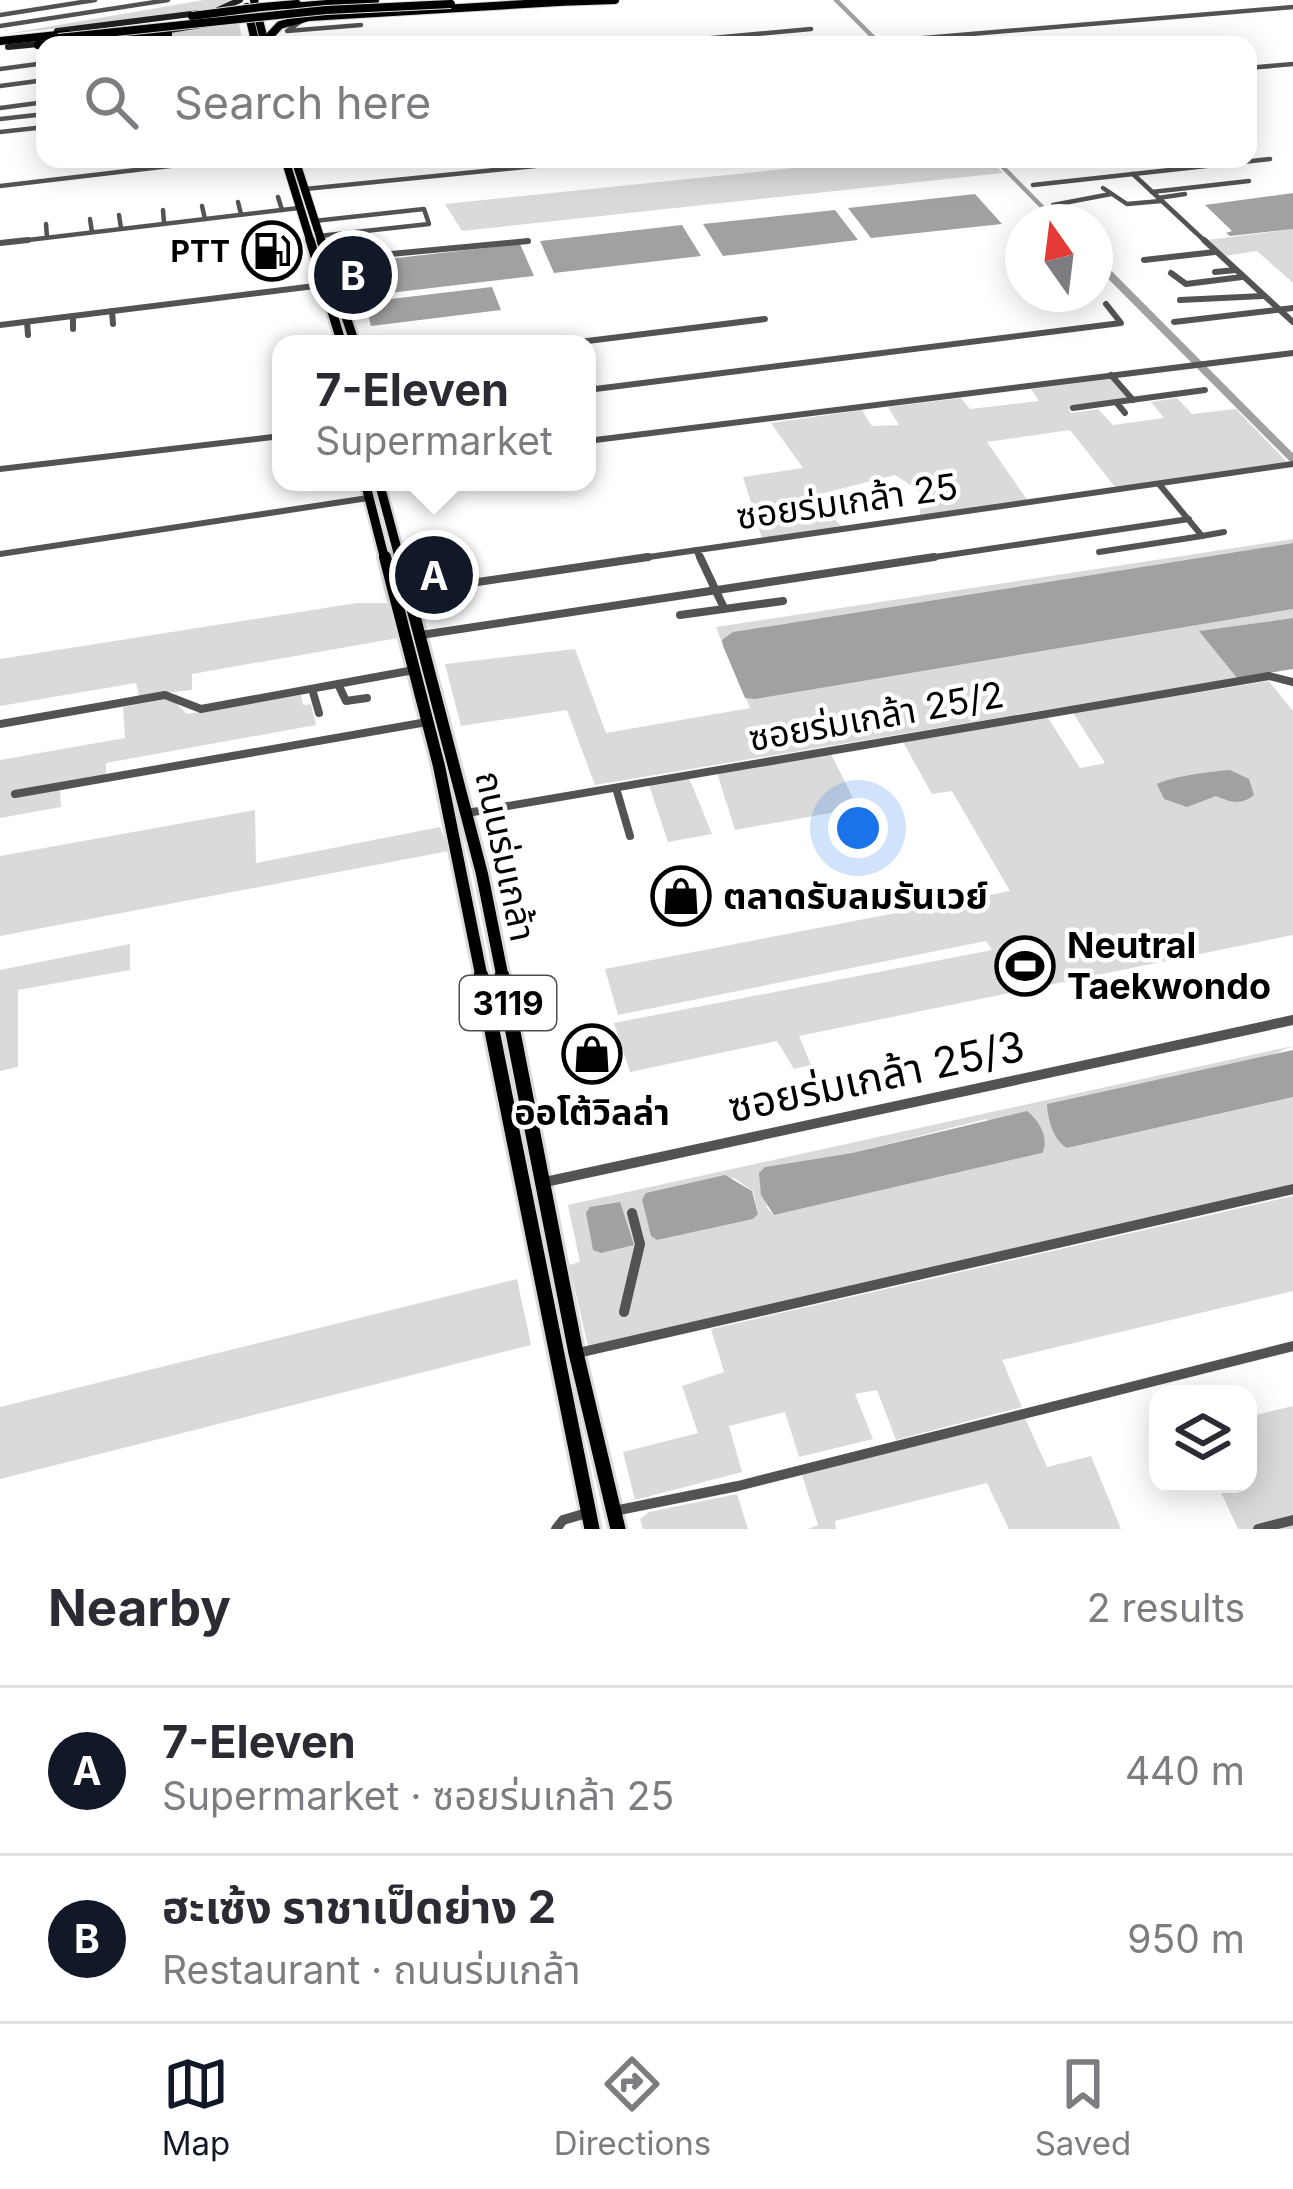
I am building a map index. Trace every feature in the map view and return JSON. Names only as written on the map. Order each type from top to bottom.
[{"type":"main road","points":[[86,36],[114,26],[254,4],[326,0]]},
{"type":"main road","points":[[190,18],[254,4],[347,0]]},
{"type":"main road","points":[[375,0],[291,7],[296,16],[383,16],[559,2]]},
{"type":"main road","points":[[55,36],[392,0]]},
{"type":"main road","points":[[151,36],[393,8],[422,0]]},
{"type":"main road","points":[[190,18],[489,0]]},
{"type":"main road","points":[[64,36],[254,4],[615,0]]},
{"type":"main road","points":[[254,4],[258,36]]},
{"type":"main road","points":[[118,36],[254,4]]},
{"type":"main road","points":[[65,36],[226,13],[232,20],[209,27],[93,36]]},
{"type":"main road","points":[[267,36],[280,25],[307,17]]},
{"type":"main road","points":[[161,36],[168,34]]},
{"type":"main road","points":[[2,43],[36,38]]},
{"type":"main road","points":[[2,43],[36,39]]},
{"type":"main road","points":[[2,43],[36,40]]},
{"type":"main road","points":[[2,43],[36,43]]},
{"type":"main road","points":[[2,43],[36,49]]},
{"type":"main road","points":[[288,168],[339,335]]},
{"type":"main road","points":[[298,168],[352,335]]},
{"type":"main road","name":"ถนนร่มเกล้า","points":[[366,491],[427,722],[592,1529]]},
{"type":"main road","name":"ถนนร่มเกล้า","points":[[381,491],[467,813],[576,1353],[618,1529]]},
{"type":"street","points":[[0,15],[95,0]]},
{"type":"street","points":[[0,26],[168,0]]},
{"type":"street","points":[[68,4],[77,14]]},
{"type":"street","points":[[948,36],[1293,7]]},
{"type":"street","points":[[307,17],[286,30],[362,25]]},
{"type":"street","points":[[734,36],[811,29]]},
{"type":"street","points":[[0,69],[36,64]]},
{"type":"street","points":[[1257,67],[1293,64]]},
{"type":"street","points":[[0,86],[36,81]]},
{"type":"street","points":[[0,108],[36,104]]},
{"type":"street","points":[[0,119],[36,114]]},
{"type":"street","points":[[0,132],[36,128]]},
{"type":"street","points":[[1257,160],[1270,159]]},
{"type":"street","points":[[0,186],[153,168]]},
{"type":"street","points":[[304,189],[515,168]]},
{"type":"street","points":[[1119,168],[1157,197],[1293,322]]},
{"type":"street","points":[[1033,184],[1185,168]]},
{"type":"street","points":[[1103,188],[1127,204],[1249,181]]},
{"type":"street","points":[[1058,204],[1111,194]]},
{"type":"street","points":[[1157,197],[1185,194]]},
{"type":"street","points":[[278,196],[282,210]]},
{"type":"street","points":[[238,202],[242,214]]},
{"type":"street","points":[[202,206],[206,219]]},
{"type":"street","points":[[0,243],[299,208]]},
{"type":"street","points":[[314,221],[424,209],[429,224],[320,236]]},
{"type":"street","points":[[163,210],[164,223]]},
{"type":"street","points":[[119,215],[121,229]]},
{"type":"street","points":[[90,218],[92,232]]},
{"type":"street","points":[[46,224],[47,237]]},
{"type":"street","points":[[327,260],[528,241]]},
{"type":"street","points":[[1154,271],[1144,260],[1216,252]]},
{"type":"street","points":[[1184,255],[1195,266]]},
{"type":"street","points":[[1214,272],[1236,270]]},
{"type":"street","points":[[1171,272],[1186,284],[1244,277]]},
{"type":"street","points":[[304,276],[308,287]]},
{"type":"street","points":[[0,325],[323,285]]},
{"type":"street","points":[[196,290],[197,301]]},
{"type":"street","points":[[163,293],[165,305]]},
{"type":"street","points":[[1180,300],[1264,296]]},
{"type":"street","points":[[124,298],[125,310]]},
{"type":"street","points":[[1174,322],[1293,308]]},
{"type":"street","points":[[112,311],[113,324]]},
{"type":"street","points":[[596,389],[1121,323],[1112,312]]},
{"type":"street","points":[[73,316],[74,329]]},
{"type":"street","points":[[596,340],[765,319]]},
{"type":"street","points":[[27,322],[28,335]]},
{"type":"street","points":[[596,440],[1293,353]]},
{"type":"street","points":[[1110,374],[1133,400]]},
{"type":"street","points":[[1073,408],[1205,390]]},
{"type":"street","points":[[1115,403],[1125,413]]},
{"type":"street","points":[[0,469],[272,437]]},
{"type":"street","name":"ซอยร่มเกล้า 25","points":[[409,592],[1290,464]]},
{"type":"street","points":[[1158,483],[1202,536]]},
{"type":"street","points":[[0,554],[360,491]]},
{"type":"street","points":[[421,635],[1189,519]]},
{"type":"street","points":[[1099,552],[1225,532]]},
{"type":"street","points":[[697,550],[724,608]]},
{"type":"street","points":[[680,615],[783,601]]},
{"type":"street","points":[[0,724],[165,695],[201,709],[413,670]]},
{"type":"street","name":"ซอยร่มเกล้า 25/2","points":[[467,813],[1269,676],[1293,682]]},
{"type":"street","points":[[338,684],[346,701],[367,698]]},
{"type":"street","points":[[312,688],[319,713]]},
{"type":"street","points":[[15,794],[427,722]]},
{"type":"street","points":[[616,788],[630,836]]},
{"type":"street","name":"ซอยร่มเกล้า 25/3","points":[[544,1183],[1293,1020]]},
{"type":"street","points":[[576,1353],[1293,1189]]},
{"type":"street","points":[[623,1312],[640,1244],[632,1213]]},
{"type":"street","points":[[614,1511],[738,1486],[1293,1346]]},
{"type":"street","points":[[556,1529],[563,1520],[588,1512]]},
{"type":"street","points":[[1258,1529],[1293,1520]]},
{"type":"shaded area","points":[[204,0],[233,0],[211,10],[0,35]]},
{"type":"shaded area","points":[[239,23],[241,36],[134,36]]},
{"type":"shaded area","points":[[795,168],[998,168],[1003,173],[462,231],[445,204]]},
{"type":"shaded area","points":[[1293,193],[1293,229],[1230,236],[1226,233],[1232,231],[1205,205]]},
{"type":"shaded area","points":[[975,194],[1002,224],[871,238],[848,208]]},
{"type":"shaded area","points":[[835,210],[858,240],[723,256],[703,224]]},
{"type":"shaded area","points":[[682,225],[701,256],[554,273],[540,241]]},
{"type":"shaded area","points":[[1293,229],[1293,283],[1257,251],[1225,256],[1208,240]]},
{"type":"shaded area","points":[[520,244],[534,276],[389,293],[379,260]]},
{"type":"shaded area","points":[[492,287],[501,310],[371,326],[365,302]]},
{"type":"shaded area","points":[[1117,378],[1135,398],[1068,409],[1071,413],[1098,409],[1113,425],[1164,418],[1151,402],[1177,398],[1192,414],[1236,409],[1288,463],[1116,488],[1070,430],[987,442],[1028,501],[920,515],[921,492],[895,475],[820,494],[820,505],[841,526],[762,538],[743,477],[803,468],[771,423],[862,410],[872,426],[899,425],[888,407],[961,398],[970,409],[1039,401],[1031,389]]},
{"type":"shaded area","points":[[1293,539],[1293,543],[733,632],[722,643],[716,627]]},
{"type":"shaded area","points":[[1293,543],[1293,609],[755,699],[745,698],[723,646],[722,640],[733,632]]},
{"type":"shaded area","points":[[357,603],[387,603],[398,638],[192,674],[192,690],[139,696],[136,683],[0,706],[0,659]]},
{"type":"shaded area","points":[[1293,609],[1293,618],[1200,631],[1237,678],[595,785],[567,710],[461,726],[445,664],[575,649],[606,733],[750,708],[746,698]]},
{"type":"shaded area","points":[[1293,618],[1293,669],[1237,678],[1199,631]]},
{"type":"shaded area","points":[[1269,681],[1293,711],[1293,935],[799,1036],[811,1065],[794,1069],[777,1041],[630,1072],[614,1023],[992,950],[986,941],[618,1015],[605,969],[1010,891],[952,791],[932,794],[903,742],[1048,718],[1080,768],[1105,763],[1073,713]]},
{"type":"shaded area","points":[[301,695],[303,705],[311,704],[316,725],[106,763],[106,778],[60,787],[61,807],[0,818],[0,760],[125,738],[123,707],[171,698],[187,714]]},
{"type":"shaded area","points":[[831,754],[858,808],[735,830],[717,773]]},
{"type":"shaded area","points":[[1230,770],[1249,779],[1254,795],[1235,802],[1216,796],[1187,807],[1164,799],[1157,784],[1181,777]]},
{"type":"shaded area","points":[[689,778],[712,834],[668,842],[649,785]]},
{"type":"shaded area","points":[[255,810],[256,863],[440,827],[449,851],[0,936],[0,856]]},
{"type":"shaded area","points":[[130,944],[130,970],[18,990],[18,1067],[0,1071],[0,970]]},
{"type":"shaded area","points":[[1293,1046],[1267,1057],[1047,1105],[1067,1148],[1293,1097],[1293,1185],[588,1346],[569,1265],[580,1262],[568,1205]],"holes":[[[986,1119],[1042,1153],[774,1215],[767,1208],[765,1167],[852,1153]],[[734,1178],[753,1191],[758,1213],[752,1219],[657,1240],[651,1235],[642,1200]]]},
{"type":"shaded area","points":[[1293,1050],[1293,1097],[1067,1148],[1050,1123],[1047,1104]]},
{"type":"shaded area","points":[[1027,1111],[1042,1130],[1042,1153],[774,1215],[761,1195],[759,1173],[765,1167],[852,1153]]},
{"type":"shaded area","points":[[725,1175],[752,1191],[758,1214],[753,1219],[657,1240],[651,1236],[642,1200],[646,1193]]},
{"type":"shaded area","points":[[1293,1196],[1293,1291],[1002,1360],[1022,1407],[896,1440],[877,1390],[855,1394],[873,1439],[799,1457],[785,1412],[729,1426],[742,1472],[635,1500],[623,1452],[698,1433],[682,1386],[724,1372],[711,1329]]},
{"type":"shaded area","points":[[620,1202],[634,1245],[601,1253],[593,1250],[586,1213],[590,1207]]},
{"type":"shaded area","points":[[517,1279],[531,1345],[0,1479],[0,1407]]},
{"type":"shaded area","points":[[1293,1406],[1293,1529],[1238,1529],[1221,1493],[1257,1493],[1257,1415]]},
{"type":"shaded area","points":[[1025,1418],[1047,1467],[1091,1456],[1121,1529],[1009,1529],[987,1483],[835,1521],[836,1529],[808,1529],[818,1525],[802,1475]]},
{"type":"shaded area","points":[[737,1494],[748,1529],[643,1529],[640,1519],[649,1512]]},
{"type":"waterway","points":[[836,0],[872,36]]},
{"type":"waterway","points":[[1004,168],[1039,204]]},
{"type":"waterway","points":[[1113,278],[1293,459]]},
{"type":"place","name":"PTT","points":[[272,251]]},
{"type":"place","name":"ฮะเซ้ง ราชาเป็ดย่าง 2","points":[[353,275]]},
{"type":"place","name":"7-Eleven","points":[[434,575]]},
{"type":"place","name":"ตลาดรับลมรันเวย์","points":[[681,896]]},
{"type":"place","name":"Neutral Taekwondo","points":[[1025,966]]},
{"type":"place","name":"ออโต้วิลล่า","points":[[592,1054]]}]
